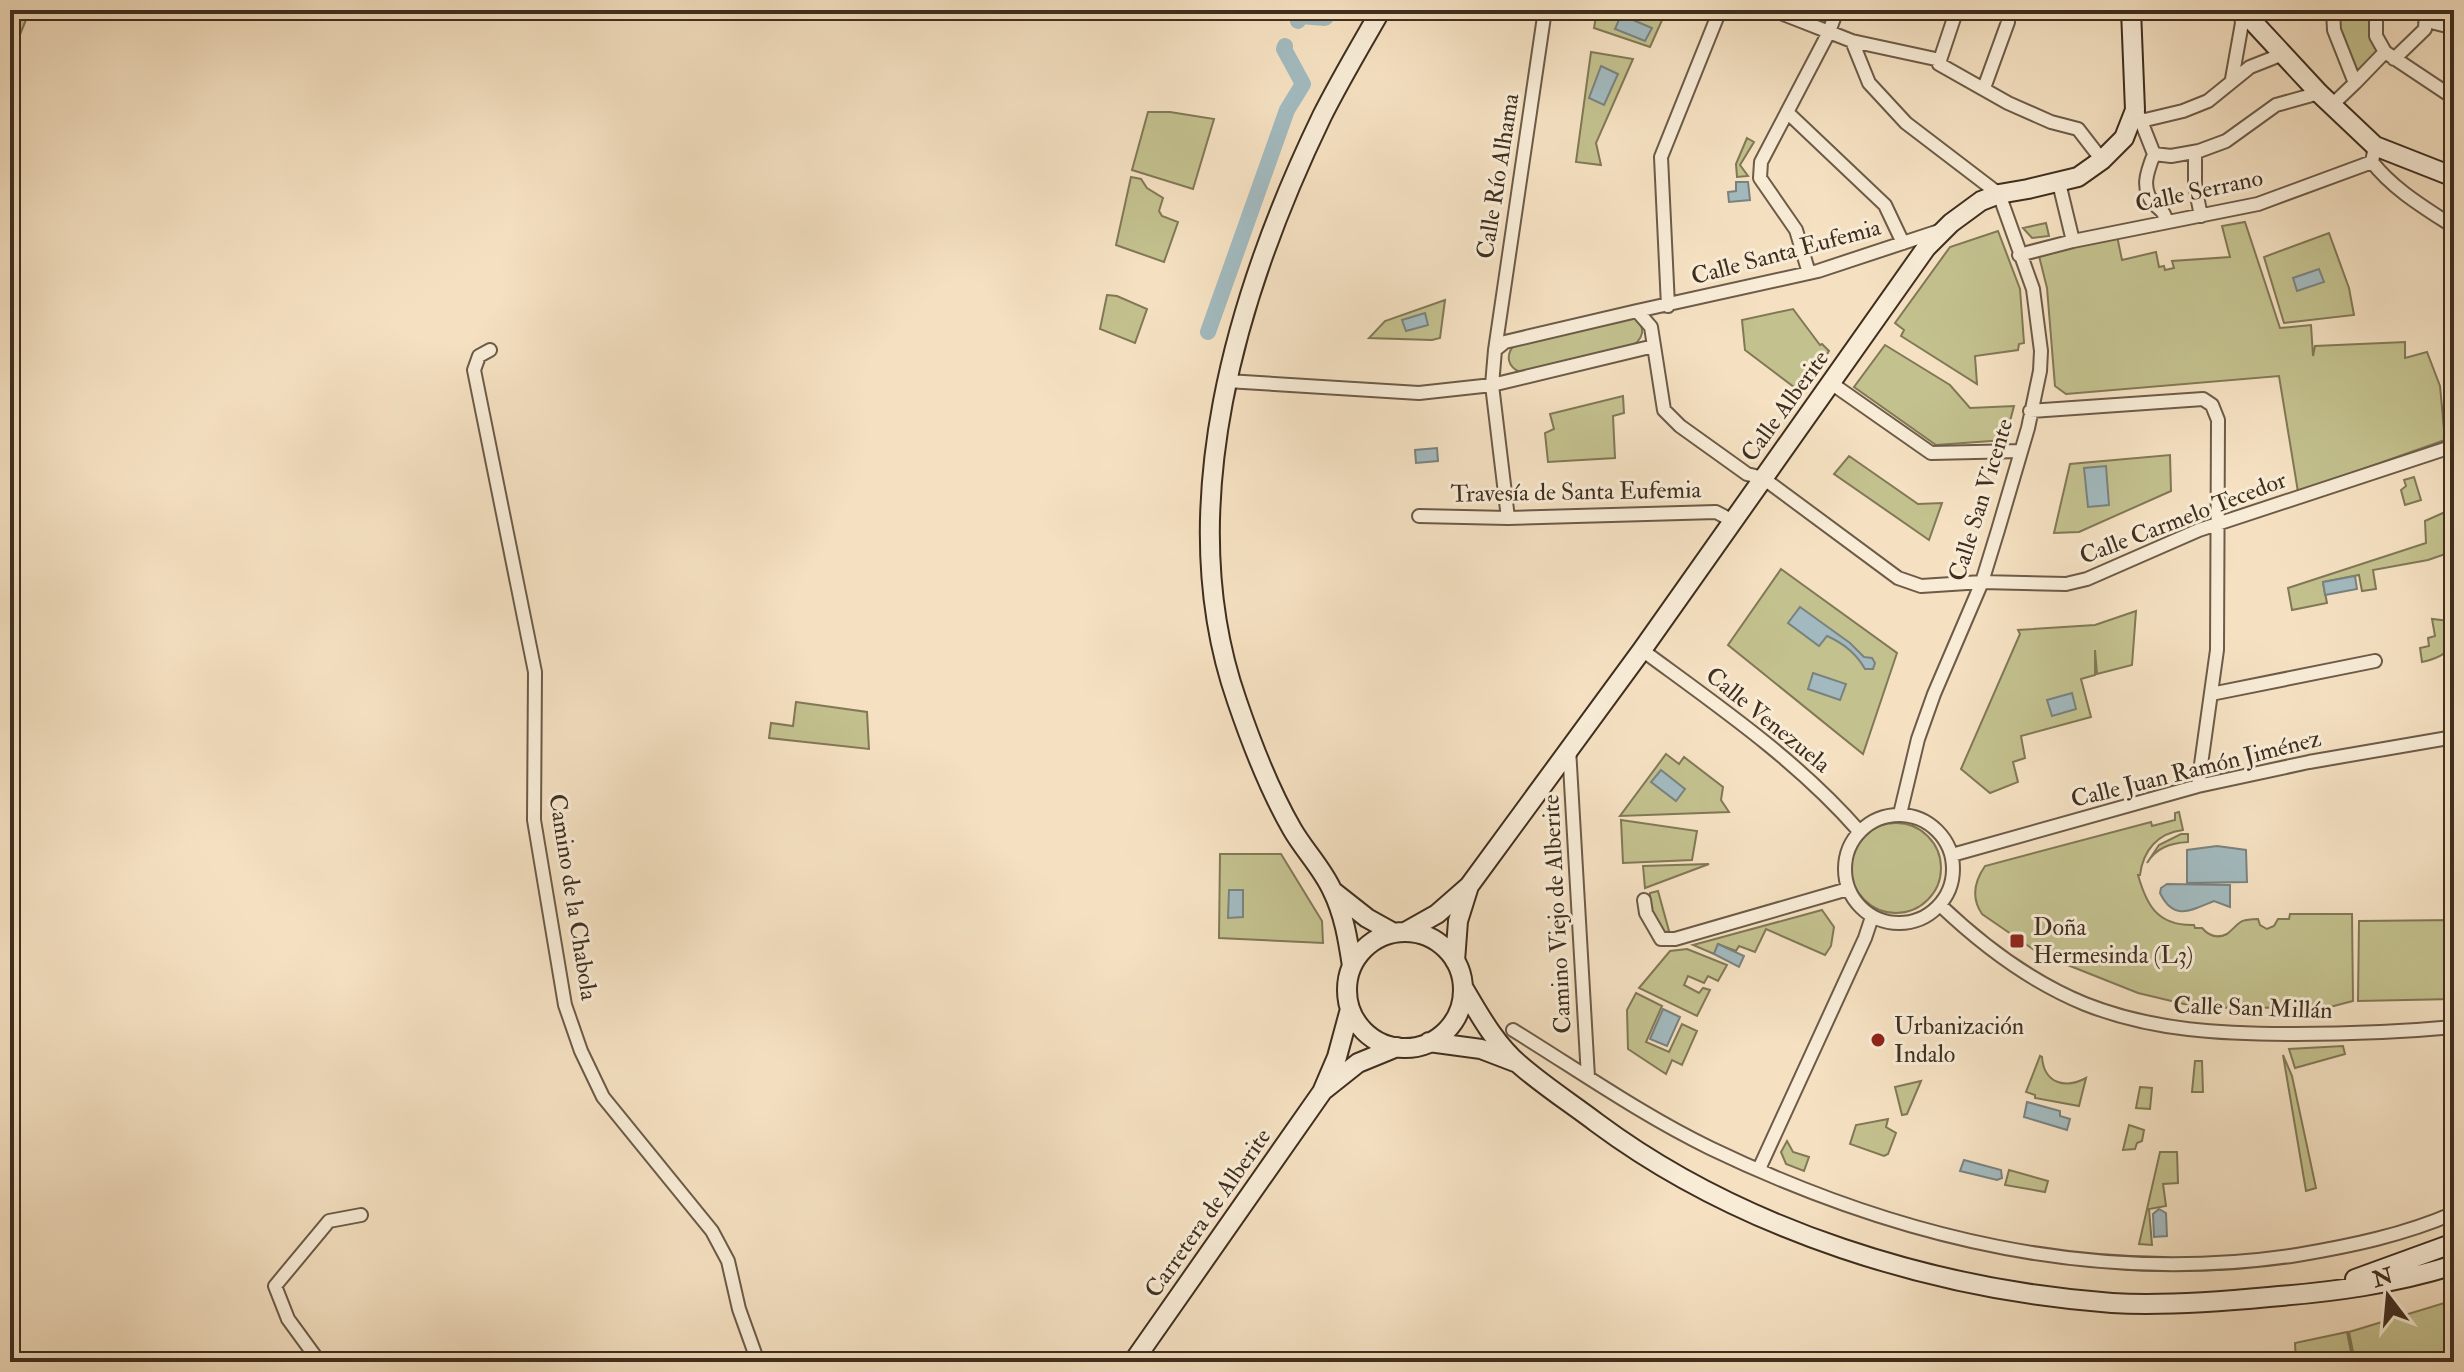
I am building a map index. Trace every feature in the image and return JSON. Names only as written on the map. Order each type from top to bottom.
[{"type":"main road","points":[[1352,966],[1346,928],[1332,890],[1292,828],[1256,755],[1235,696],[1216,620],[1211,549],[1212,470],[1227,381],[1257,270],[1323,114],[1381,10]]},
{"type":"main road","name":"Calle Alberite","points":[[1399,932],[1437,914],[1469,886],[1642,650],[1926,248],[1981,201],[1999,194],[2078,177],[2102,160],[2124,138],[2138,115],[2131,10]]},
{"type":"main road","points":[[2241,10],[2326,99],[2373,154],[2454,177]]},
{"type":"main road","name":"Calle Alberite","points":[[1455,961],[1458,921],[1469,886]]},
{"type":"main road","points":[[1332,890],[1367,918],[1399,932],[1429,937],[1439,943],[1455,961],[1463,987],[1485,1025],[1518,1063],[1646,1158],[1767,1221],[1881,1260],[1960,1281],[2036,1295],[2114,1303],[2208,1303],[2358,1289],[2454,1265]]},
{"type":"main road","points":[[1399,932],[1369,944],[1352,966],[1347,980],[1350,1009],[1368,1035],[1397,1047],[1414,1047],[1429,1042],[1451,1025],[1462,1001],[1463,987]]},
{"type":"main road","name":"Carretera de Alberite","points":[[1133,1362],[1322,1092],[1337,1057],[1350,1009]]},
{"type":"main road","points":[[1429,1042],[1481,1049],[1518,1063]]},
{"type":"main road","name":"Carretera de Alberite","points":[[1322,1092],[1358,1063],[1397,1047]]},
{"type":"main road","points":[[2353,1280],[2454,1243]]},
{"type":"main road","points":[[2277,1297],[2454,1252]]},
{"type":"street","name":"Calle Río Alhama","points":[[1494,356],[1545,10]]},
{"type":"street","points":[[1227,381],[1419,393],[1492,385],[1654,346],[1652,318],[1664,307],[1661,157],[1720,10]]},
{"type":"street","points":[[1773,10],[1852,41],[1940,60]]},
{"type":"street","points":[[1809,273],[1796,230],[1760,178],[1761,162],[1829,32],[1834,18],[1833,10]]},
{"type":"street","points":[[1984,88],[2008,22],[2008,17],[1997,10]]},
{"type":"street","points":[[2166,221],[2165,214],[2150,199],[2146,189],[2146,177],[2154,154],[2138,115],[2183,111],[2208,101],[2230,84],[2242,23],[2241,10]]},
{"type":"street","points":[[2333,10],[2334,30],[2355,83]]},
{"type":"street","points":[[2376,10],[2376,36],[2390,55],[2454,98]]},
{"type":"street","points":[[1956,12],[1939,64],[2008,103],[2051,122],[2078,129],[2102,160]]},
{"type":"street","points":[[2154,154],[2171,156],[2195,152],[2226,141],[2276,105],[2326,99],[2355,83],[2425,29],[2426,16],[2451,27],[2454,44]]},
{"type":"street","points":[[1852,41],[1869,83],[1906,123],[1999,194]]},
{"type":"street","points":[[2232,79],[2250,67],[2283,54]]},
{"type":"street","points":[[1787,112],[1885,205],[1903,243]]},
{"type":"street","points":[[2195,152],[2195,186],[2201,216]]},
{"type":"street","points":[[2373,154],[2383,176],[2454,227]]},
{"type":"street","name":"Calle Serrano","points":[[2019,255],[2166,221],[2258,204],[2373,154]]},
{"type":"street","points":[[2059,183],[2073,241]]},
{"type":"street","name":"Calle San Vicente","points":[[1900,814],[1928,709],[1982,582],[2040,371],[2041,351],[2033,289],[1999,194]]},
{"type":"street","name":"Calle Santa Eufemia","points":[[1494,356],[1505,342],[1809,273],[1944,230]]},
{"type":"street","points":[[1637,311],[1646,318],[1652,330]]},
{"type":"street","name":"Calle Carmelo Tecedor","points":[[1654,346],[1664,410],[1680,426],[1747,474],[1763,478],[1898,578],[1921,586],[1982,582],[2066,584],[2087,579],[2199,530],[2454,446]]},
{"type":"street","name":"Camino de la Chabola","points":[[490,350],[479,356],[474,370],[535,672],[534,820],[565,1005],[581,1051],[603,1097],[712,1231],[728,1261],[739,1309],[758,1362]]},
{"type":"street","points":[[1494,356],[1496,372],[1505,378],[1521,378]]},
{"type":"street","points":[[1494,356],[1492,385],[1508,518]]},
{"type":"street","points":[[1831,383],[1931,453],[2020,451]]},
{"type":"street","points":[[2030,411],[2203,399],[2212,405],[2218,420],[2217,650],[2198,786]]},
{"type":"street","name":"Travesía de Santa Eufemia","points":[[1419,516],[1508,518],[1716,512],[1733,521]]},
{"type":"street","name":"Calle Venezuela","points":[[1642,650],[1766,742],[1818,788],[1859,831]]},
{"type":"street","points":[[2211,694],[2375,661]]},
{"type":"street","name":"Calle Juan Ramón Jiménez","points":[[1952,855],[2198,786],[2309,762],[2454,737]]},
{"type":"street","name":"Camino Viejo de Alberite","points":[[1569,748],[1588,1077]]},
{"type":"street","points":[[1900,814],[1932,825],[1952,855],[1953,873],[1949,890],[1940,905],[1925,917],[1908,923],[1889,923],[1872,917],[1857,905],[1844,874],[1845,859],[1859,831],[1883,816],[1900,814]]},
{"type":"street","points":[[1644,900],[1646,913],[1661,939],[1675,939],[1848,889]]},
{"type":"street","name":"Calle San Millán","points":[[1940,905],[1964,928],[2017,968],[2085,1004],[2152,1025],[2241,1035],[2391,1033],[2454,1027]]},
{"type":"street","points":[[1759,1169],[1872,917]]},
{"type":"street","points":[[1513,1030],[1709,1148],[1825,1199],[1880,1218],[1997,1248],[2100,1262],[2206,1264],[2341,1248],[2454,1213]]},
{"type":"street","points":[[316,1362],[315,1356],[288,1319],[275,1286],[329,1221],[361,1215]]},
{"type":"shaded area","points":[[10,10],[30,10],[10,59]]},
{"type":"shaded area","points":[[1597,10],[1645,10],[1663,18],[1650,47],[1594,28]]},
{"type":"shaded area","points":[[2340,10],[2369,10],[2371,30],[2380,51],[2356,74],[2340,28]]},
{"type":"shaded area","points":[[1591,52],[1633,59],[1596,143],[1601,165],[1576,162]]},
{"type":"shaded area","points":[[1148,112],[1214,119],[1193,189],[1132,170]]},
{"type":"shaded area","points":[[1747,138],[1754,142],[1740,165],[1748,176],[1737,177],[1736,164]]},
{"type":"shaded area","points":[[1131,177],[1141,179],[1147,188],[1163,198],[1159,211],[1162,216],[1178,222],[1164,262],[1116,245]]},
{"type":"shaded area","points":[[2245,222],[2280,328],[2311,325],[2313,356],[2315,346],[2405,342],[2405,358],[2427,352],[2440,386],[2445,440],[2298,492],[2279,376],[2066,394],[2055,386],[2047,288],[2039,256],[2117,236],[2122,260],[2156,252],[2159,267],[2164,266],[2165,270],[2174,268],[2172,261],[2230,257],[2222,226]]},
{"type":"shaded area","points":[[2046,223],[2049,236],[2032,238],[2023,228]]},
{"type":"shaded area","points":[[1998,231],[2020,289],[2024,343],[2019,344],[2018,350],[1975,356],[1977,384],[1901,336],[1904,330],[1895,323],[1950,247]]},
{"type":"shaded area","points":[[2329,233],[2349,288],[2354,315],[2284,323],[2264,257]]},
{"type":"shaded area","points":[[1107,295],[1147,309],[1135,343],[1100,329]]},
{"type":"shaded area","points":[[1445,300],[1440,338],[1369,338],[1385,321]]},
{"type":"shaded area","points":[[1793,309],[1820,345],[1829,351],[1802,393],[1745,350],[1742,320]]},
{"type":"shaded area","points":[[1633,317],[1641,325],[1642,334],[1629,348],[1520,372],[1509,361],[1514,345]]},
{"type":"shaded area","points":[[1885,345],[1950,385],[1970,408],[2014,406],[2005,440],[1936,445],[1854,387]]},
{"type":"shaded area","points":[[1623,396],[1624,413],[1613,416],[1615,458],[1548,462],[1545,433],[1554,429],[1550,414]]},
{"type":"shaded area","points":[[2170,455],[2171,491],[2079,532],[2054,533],[2070,464]]},
{"type":"shaded area","points":[[1849,456],[1918,504],[1942,503],[1929,540],[1834,474]]},
{"type":"shaded area","points":[[2414,477],[2421,500],[2405,505],[2401,490],[2406,486],[2404,480]]},
{"type":"shaded area","points":[[2454,508],[2454,551],[2428,560],[2373,570],[2376,589],[2362,591],[2359,575],[2323,582],[2327,603],[2292,610],[2288,588],[2426,543],[2425,521]]},
{"type":"shaded area","points":[[1781,569],[1897,653],[1863,754],[1728,645]]},
{"type":"shaded area","points":[[2136,611],[2132,665],[2097,674],[2095,650],[2095,675],[2081,679],[2091,717],[2021,736],[2025,758],[2013,762],[2018,782],[1990,793],[1961,769],[2020,634],[2018,630],[2095,625]]},
{"type":"shaded area","points":[[2454,613],[2453,640],[2447,651],[2422,662],[2420,648],[2429,646],[2428,638],[2435,636],[2432,619],[2450,621]]},
{"type":"shaded area","points":[[796,702],[867,712],[869,749],[769,738],[771,723],[793,726]]},
{"type":"shaded area","points":[[1666,754],[1679,764],[1684,757],[1723,787],[1721,800],[1729,812],[1620,816]]},
{"type":"shaded area","points":[[2179,812],[2183,830],[2166,835],[2153,844],[2138,875],[2155,911],[2170,922],[2194,925],[2217,936],[2227,934],[2246,920],[2258,919],[2260,925],[2267,929],[2274,926],[2278,919],[2289,919],[2290,914],[2352,914],[2353,1001],[2330,1007],[2229,1008],[2184,1004],[2138,993],[2040,954],[1982,914],[1976,902],[1978,878],[1985,866],[2151,822],[2152,826],[2175,820],[2175,813]]},
{"type":"shaded area","points":[[1621,820],[1697,831],[1692,860],[1623,863]]},
{"type":"shaded area","points":[[1896,823],[1913,826],[1928,836],[1938,851],[1941,868],[1938,885],[1928,900],[1913,910],[1896,913],[1879,910],[1864,900],[1854,885],[1851,868],[1854,851],[1864,836],[1879,826]]},
{"type":"shaded area","points":[[2181,834],[2188,834],[2188,842],[2164,847],[2147,863],[2159,845]]},
{"type":"shaded area","points":[[1220,854],[1281,854],[1322,921],[1323,943],[1219,938]]},
{"type":"shaded area","points":[[1709,864],[1645,888],[1643,866]]},
{"type":"shaded area","points":[[1658,891],[1669,931],[1664,933],[1650,910],[1650,893]]},
{"type":"shaded area","points":[[1822,910],[1834,927],[1831,946],[1825,955],[1766,929],[1755,952],[1739,946],[1736,951],[1718,944],[1714,954],[1693,945]]},
{"type":"shaded area","points":[[2454,920],[2454,999],[2358,1001],[2359,921]]},
{"type":"shaded area","points":[[1687,949],[1727,965],[1718,981],[1708,976],[1704,983],[1688,976],[1684,985],[1699,993],[1703,988],[1710,990],[1697,1016],[1639,988],[1670,951]]},
{"type":"shaded area","points":[[1636,993],[1662,1006],[1646,1042],[1669,1052],[1682,1024],[1697,1031],[1682,1065],[1672,1060],[1666,1074],[1628,1049],[1627,1010]]},
{"type":"shaded area","points":[[2343,1046],[2345,1054],[2295,1068],[2289,1049]]},
{"type":"shaded area","points":[[2283,1055],[2292,1076],[2316,1188],[2306,1191]]},
{"type":"shaded area","points":[[2040,1056],[2047,1073],[2057,1082],[2071,1083],[2086,1078],[2079,1106],[2035,1098],[2035,1095],[2026,1092]]},
{"type":"shaded area","points":[[2195,1061],[2202,1061],[2203,1092],[2192,1092]]},
{"type":"shaded area","points":[[1921,1081],[1907,1114],[1902,1115],[1895,1087]]},
{"type":"shaded area","points":[[2140,1087],[2152,1088],[2150,1109],[2136,1108]]},
{"type":"shaded area","points":[[1888,1119],[1886,1127],[1896,1133],[1888,1154],[1884,1156],[1850,1144],[1856,1125]]},
{"type":"shaded area","points":[[2129,1125],[2144,1130],[2142,1141],[2137,1143],[2135,1149],[2123,1150]]},
{"type":"shaded area","points":[[1787,1141],[1793,1152],[1809,1157],[1804,1171],[1786,1164],[1781,1152]]},
{"type":"shaded area","points":[[2160,1152],[2177,1152],[2178,1183],[2163,1184],[2166,1206],[2149,1209],[2152,1245],[2139,1244]]},
{"type":"shaded area","points":[[2009,1170],[2048,1181],[2045,1192],[2005,1185]]},
{"type":"shaded area","points":[[2454,1300],[2454,1362],[2355,1362],[2349,1332]]},
{"type":"shaded area","points":[[2347,1332],[2353,1362],[2296,1362],[2295,1343]]},
{"type":"water","points":[[1621,15],[1652,28],[1645,41],[1615,29]]},
{"type":"water","points":[[1601,66],[1618,74],[1604,105],[1589,98]]},
{"type":"water","points":[[1736,182],[1748,182],[1750,200],[1729,202],[1728,192],[1736,191]]},
{"type":"water","points":[[2319,269],[2324,282],[2297,291],[2293,278]]},
{"type":"water","points":[[1425,313],[1428,325],[1406,331],[1402,320]]},
{"type":"water","points":[[1437,448],[1438,461],[1416,463],[1415,450]]},
{"type":"water","points":[[2106,466],[2109,505],[2088,507],[2084,468]]},
{"type":"water","points":[[2355,576],[2357,589],[2325,595],[2323,582]]},
{"type":"water","points":[[1800,607],[1850,643],[1864,657],[1872,658],[1875,663],[1873,669],[1865,669],[1853,653],[1833,639],[1827,636],[1819,646],[1788,623]]},
{"type":"water","points":[[1813,673],[1846,684],[1840,700],[1808,689]]},
{"type":"water","points":[[2072,693],[2076,709],[2052,716],[2047,700]]},
{"type":"water","points":[[1661,770],[1685,789],[1676,801],[1651,782]]},
{"type":"water","points":[[2217,846],[2246,850],[2247,882],[2187,883],[2187,850]]},
{"type":"water","points":[[2167,884],[2230,885],[2230,907],[2214,901],[2191,910],[2177,911],[2165,902],[2160,893]]},
{"type":"water","points":[[1229,890],[1243,890],[1243,917],[1228,918]]},
{"type":"water","points":[[1718,944],[1744,956],[1739,967],[1714,954]]},
{"type":"water","points":[[1663,1009],[1680,1017],[1667,1046],[1650,1039]]},
{"type":"water","points":[[2027,1102],[2060,1111],[2060,1116],[2070,1119],[2067,1130],[2024,1117]]},
{"type":"water","points":[[1964,1160],[2001,1170],[2002,1178],[1997,1180],[1960,1171]]},
{"type":"water","points":[[2159,1209],[2166,1213],[2167,1236],[2154,1237],[2153,1214]]},
{"type":"waterway","points":[[1298,21],[1301,16],[1325,18],[1332,10]]},
{"type":"waterway","points":[[1208,332],[1287,110],[1303,84],[1285,46]]},
{"type":"place","name":"Doña Hermesinda (L3)","points":[[2017,941]]},
{"type":"place","name":"Urbanización Indalo","points":[[1878,1040]]}]
